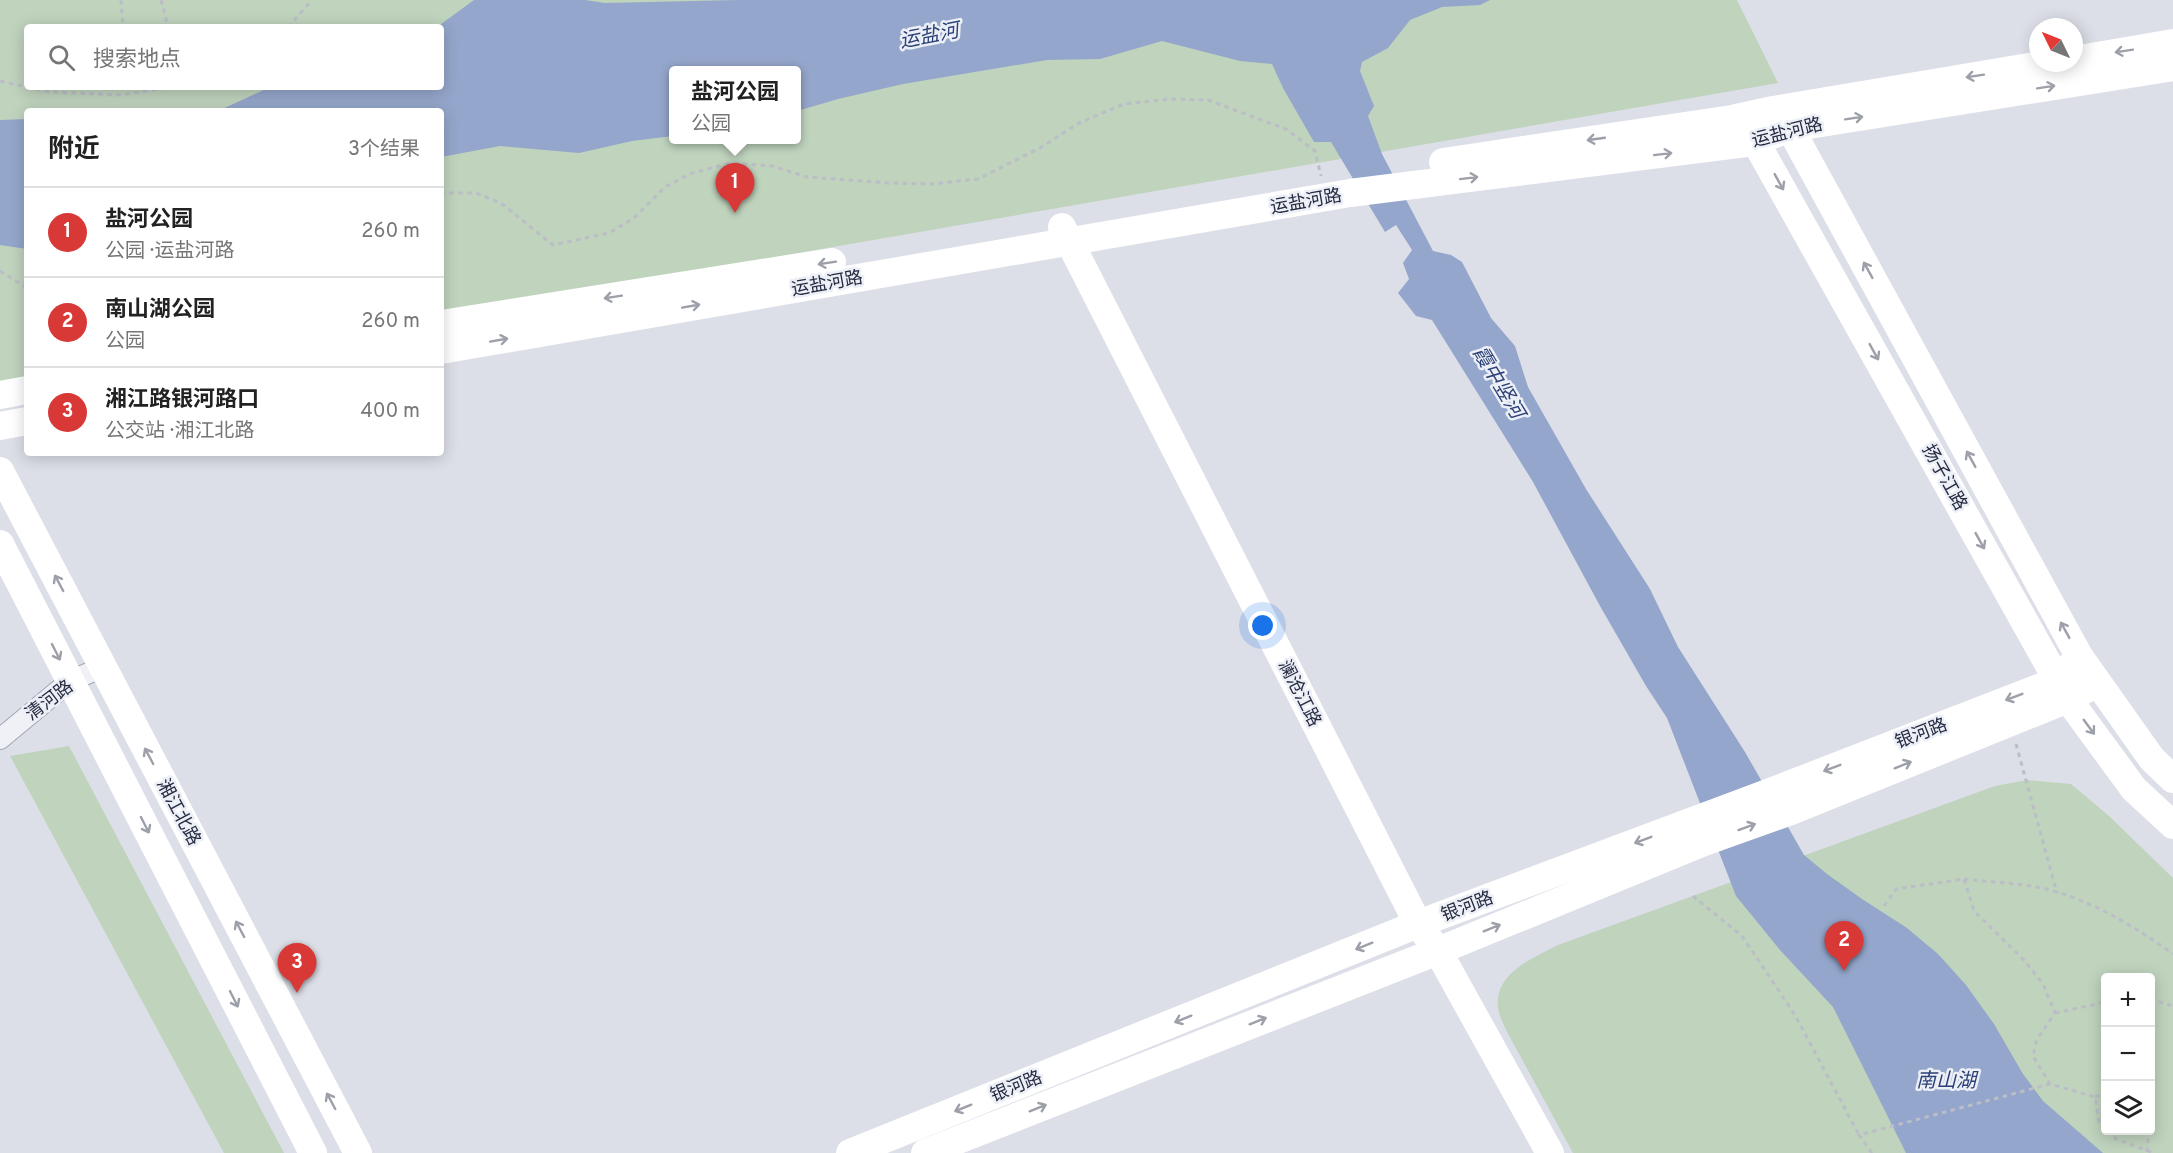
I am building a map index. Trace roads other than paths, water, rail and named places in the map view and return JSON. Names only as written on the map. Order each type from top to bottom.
[{"type":"main road","points":[[2083,58],[2173,43]]},
{"type":"main road","name":"运盐河路","points":[[1409,177],[1732,119],[1782,119],[2173,67]]},
{"type":"main road","name":"运盐河路","points":[[444,349],[1065,233],[1338,185],[1754,142],[1782,119],[2029,68]]},
{"type":"main road","name":"扬子江路","points":[[1732,119],[1754,142],[1771,169],[2064,689],[2134,789],[2173,825]]},
{"type":"main road","name":"扬子江路","points":[[1782,119],[2079,656],[2152,759],[2173,779]]},
{"type":"main road","name":"运盐河路","points":[[444,324],[1065,233]]},
{"type":"main road","name":"澜沧江路","points":[[1065,233],[1418,924],[1438,951],[1550,1153]]},
{"type":"main road","points":[[0,394],[24,390]]},
{"type":"main road","points":[[0,426],[24,422]]},
{"type":"main road","name":"湘江北路","points":[[0,471],[358,1153]]},
{"type":"main road","name":"湘江北路","points":[[0,544],[313,1153]]},
{"type":"main road","name":"银河路","points":[[1784,800],[2009,722],[2064,689],[2079,656]]},
{"type":"main road","name":"银河路","points":[[850,1153],[1418,924],[1701,831],[2064,689],[2097,683]]},
{"type":"main road","name":"银河路","points":[[925,1153],[1438,951],[1701,831]]},
{"type":"street","name":"清河路","points":[[0,739],[70,681],[103,667]]},
{"type":"water","points":[[474,0],[585,0],[605,3],[738,0],[1490,0],[1480,5],[1442,7],[1410,20],[1388,48],[1362,62],[1360,71],[1374,106],[1368,116],[1382,154],[1433,251],[1451,255],[1462,262],[1491,318],[1515,346],[1528,387],[1586,489],[1650,589],[1678,647],[1745,752],[1804,855],[1862,899],[1907,928],[1938,954],[1966,985],[1994,1024],[2023,1074],[2043,1101],[2103,1153],[1906,1153],[1833,1007],[1780,950],[1736,896],[1667,718],[1600,606],[1533,482],[1432,320],[1416,316],[1398,293],[1409,279],[1403,263],[1412,250],[1396,225],[1385,232],[1331,142],[1314,142],[1272,64],[1240,61],[1162,41],[1100,59],[1047,60],[903,84],[801,110],[801,66],[669,66],[669,136],[632,141],[579,153],[500,146],[444,156],[444,108],[224,108],[264,90],[444,90],[444,24],[441,24]]},
{"type":"water","points":[[24,119],[24,249],[0,245],[0,120]]},
{"type":"place","name":"盐河公园","points":[[735,213]]},
{"type":"place","name":"南山湖公园","points":[[1844,971]]},
{"type":"place","name":"湘江路银河路口","points":[[297,993]]},
{"type":"water label","name":"运盐河","points":[[929,35]]},
{"type":"water label","name":"霞中竖河","points":[[1499,382]]},
{"type":"water label","name":"南山湖","points":[[1946,1080]]}]
